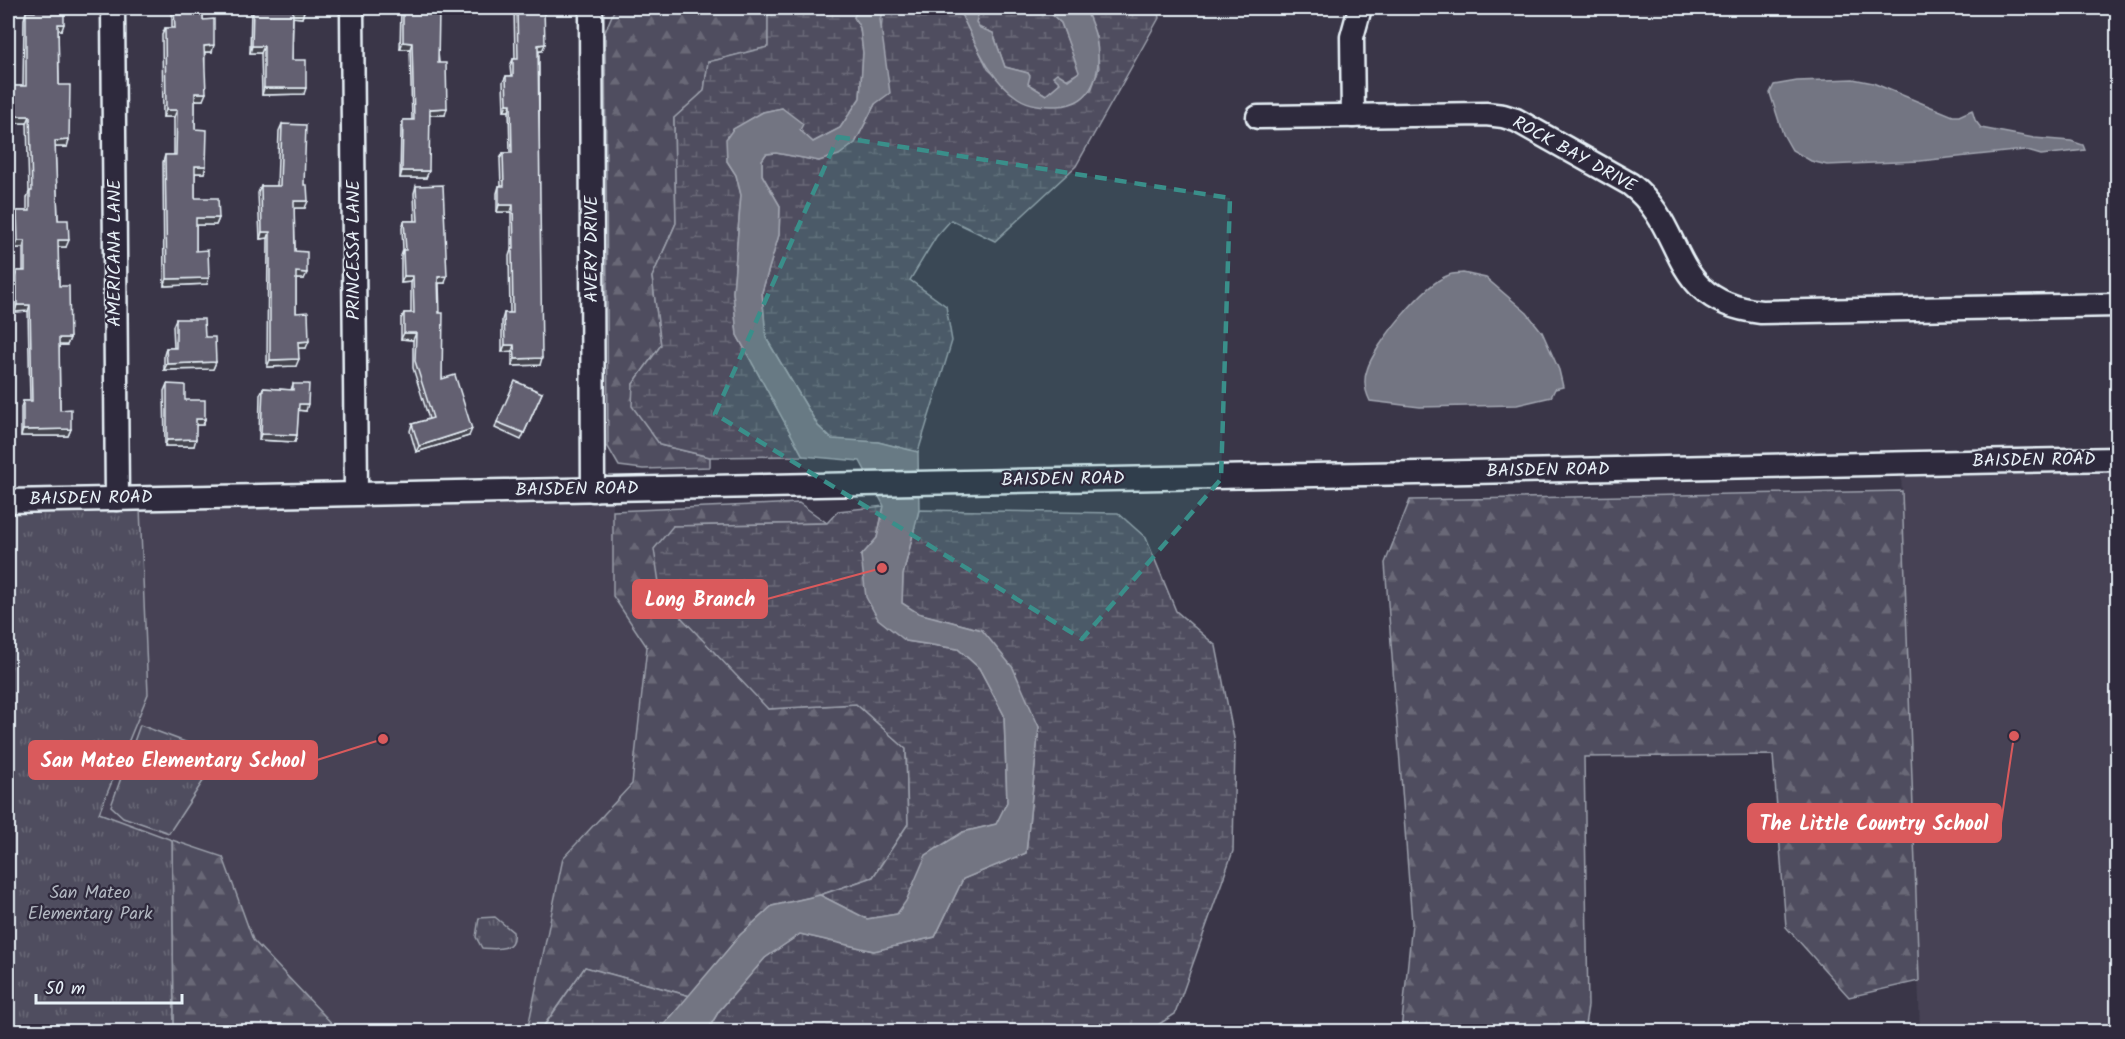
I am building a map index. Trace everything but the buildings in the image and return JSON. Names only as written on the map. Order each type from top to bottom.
[{"type":"street","name":"AMERICANA LANE","points":[[113,8],[117,499]]},
{"type":"street","name":"PRINCESSA LANE","points":[[352,8],[356,494]]},
{"type":"street","name":"AVERY DRIVE","points":[[591,8],[593,490]]},
{"type":"street","points":[[1353,116],[1352,37],[1360,8]]},
{"type":"street","name":"ROCK BAY DRIVE","points":[[1258,117],[1486,114],[1516,120],[1630,184],[1644,195],[1687,271],[1703,291],[1718,301],[1741,310],[1761,312],[2118,305]]},
{"type":"street","name":"BAISDEN ROAD","points":[[8,501],[2118,459]]},
{"type":"highlighted area","points":[[838,137],[1230,198],[1221,479],[1082,639],[715,414]]},
{"type":"shaded area","points":[[2117,468],[2117,1031],[1920,1031],[1901,471]]},
{"type":"shaded area","points":[[613,499],[613,596],[647,647],[632,784],[563,858],[527,1031],[338,1031],[253,940],[223,857],[99,814],[148,694],[140,508]]},
{"type":"green space","points":[[615,8],[768,8],[768,47],[708,62],[704,91],[674,118],[676,223],[652,277],[661,345],[633,384],[660,445],[710,457],[710,467],[643,469],[619,466],[608,447],[605,32]]},
{"type":"green space","points":[[768,8],[859,8],[854,17],[860,28],[863,53],[860,98],[840,128],[813,142],[799,130],[782,108],[763,112],[734,129],[727,161],[736,175],[741,195],[733,292],[737,335],[803,456],[710,457],[660,445],[632,406],[633,384],[661,345],[652,277],[676,223],[674,118],[704,91],[708,62],[768,47]]},
{"type":"green space","points":[[883,8],[958,8],[988,69],[1019,98],[1091,91],[1099,68],[1096,37],[1085,8],[1157,8],[1159,18],[1076,166],[995,241],[951,220],[936,237],[910,280],[946,306],[952,341],[918,452],[878,442],[832,440],[818,426],[766,338],[762,292],[779,235],[780,206],[762,175],[762,160],[766,154],[776,153],[819,161],[855,143],[875,104]]},
{"type":"green space","points":[[980,8],[1045,8],[1061,23],[1080,72],[1060,83],[1046,95],[1027,84],[1028,73],[1005,67],[993,33],[980,28],[976,22]]},
{"type":"green space","points":[[1902,491],[1919,981],[1849,997],[1786,927],[1773,755],[1584,757],[1588,1006],[1584,1031],[1401,1031],[1412,923],[1385,563],[1410,500]]},
{"type":"green space","points":[[799,503],[827,523],[673,526],[768,709],[856,704],[906,749],[908,824],[873,877],[820,895],[772,906],[740,935],[690,996],[585,967],[540,1031],[527,1032],[563,858],[632,784],[647,647],[613,596],[613,511]]},
{"type":"green space","points":[[884,506],[877,538],[861,556],[906,641],[958,649],[979,668],[1004,715],[1007,802],[997,824],[963,832],[897,914],[867,919],[820,895],[873,877],[908,824],[906,749],[856,704],[768,709],[661,596],[654,549],[673,526],[827,523],[838,511]]},
{"type":"green space","name":"San Mateo Elementary Park","points":[[140,508],[148,694],[99,813],[172,840],[174,1031],[8,1031],[8,510]]},
{"type":"green space","points":[[919,510],[1118,513],[1146,538],[1176,611],[1216,646],[1235,743],[1233,851],[1175,1014],[1147,1032],[707,1032],[719,1011],[765,958],[800,934],[873,951],[935,937],[963,879],[1026,853],[1039,727],[982,630],[917,613],[902,603],[903,575]]},
{"type":"green space","points":[[140,725],[188,743],[213,766],[169,833],[123,817],[111,806]]},
{"type":"green space","points":[[172,840],[223,857],[253,940],[339,1031],[174,1031]]},
{"type":"green space","points":[[495,917],[513,932],[511,943],[504,948],[482,948],[476,937],[479,918]]},
{"type":"green space","points":[[585,967],[690,996],[658,1031],[540,1032]]},
{"type":"water","points":[[859,8],[883,8],[880,19],[890,93],[875,104],[855,143],[839,155],[819,161],[776,153],[766,154],[762,160],[762,175],[780,206],[779,235],[762,292],[766,338],[818,426],[832,439],[878,442],[918,452],[919,510],[903,575],[902,603],[918,613],[982,630],[1013,668],[1039,727],[1026,853],[963,879],[935,937],[874,951],[800,934],[765,958],[719,1011],[707,1031],[658,1032],[740,935],[772,906],[820,895],[867,919],[897,914],[906,901],[926,855],[963,832],[996,824],[1007,802],[1004,715],[979,668],[958,649],[906,641],[878,619],[866,597],[861,556],[877,538],[884,506],[860,461],[803,456],[737,335],[733,292],[741,195],[736,175],[727,161],[726,139],[733,129],[763,112],[782,108],[803,124],[800,130],[813,142],[840,128],[860,98],[863,53],[860,28],[854,17]]},
{"type":"water","points":[[958,8],[980,8],[976,22],[980,28],[993,33],[1005,67],[1028,73],[1030,76],[1028,84],[1046,95],[1060,83],[1053,76],[1057,73],[1068,80],[1079,72],[1061,23],[1045,8],[1085,8],[1094,30],[1098,50],[1097,73],[1088,92],[1071,104],[1058,106],[1032,104],[1018,98],[1007,90],[990,69]]},
{"type":"water","points":[[1853,79],[1873,83],[1953,116],[1959,116],[1972,110],[1981,128],[2034,138],[2071,141],[2083,145],[2085,150],[2041,155],[2024,150],[1920,161],[1827,165],[1811,161],[1792,150],[1783,134],[1770,93],[1774,85],[1797,81]]},
{"type":"water","points":[[1463,273],[1486,278],[1527,313],[1542,332],[1559,370],[1563,387],[1555,389],[1551,397],[1517,405],[1420,407],[1370,401],[1365,378],[1379,346],[1414,302],[1427,290],[1449,275]]},
{"type":"place","name":"Long Branch","points":[[882,568]]},
{"type":"place","name":"The Little Country School","points":[[2014,736]]},
{"type":"place","name":"San Mateo Elementary School","points":[[383,739]]}]
